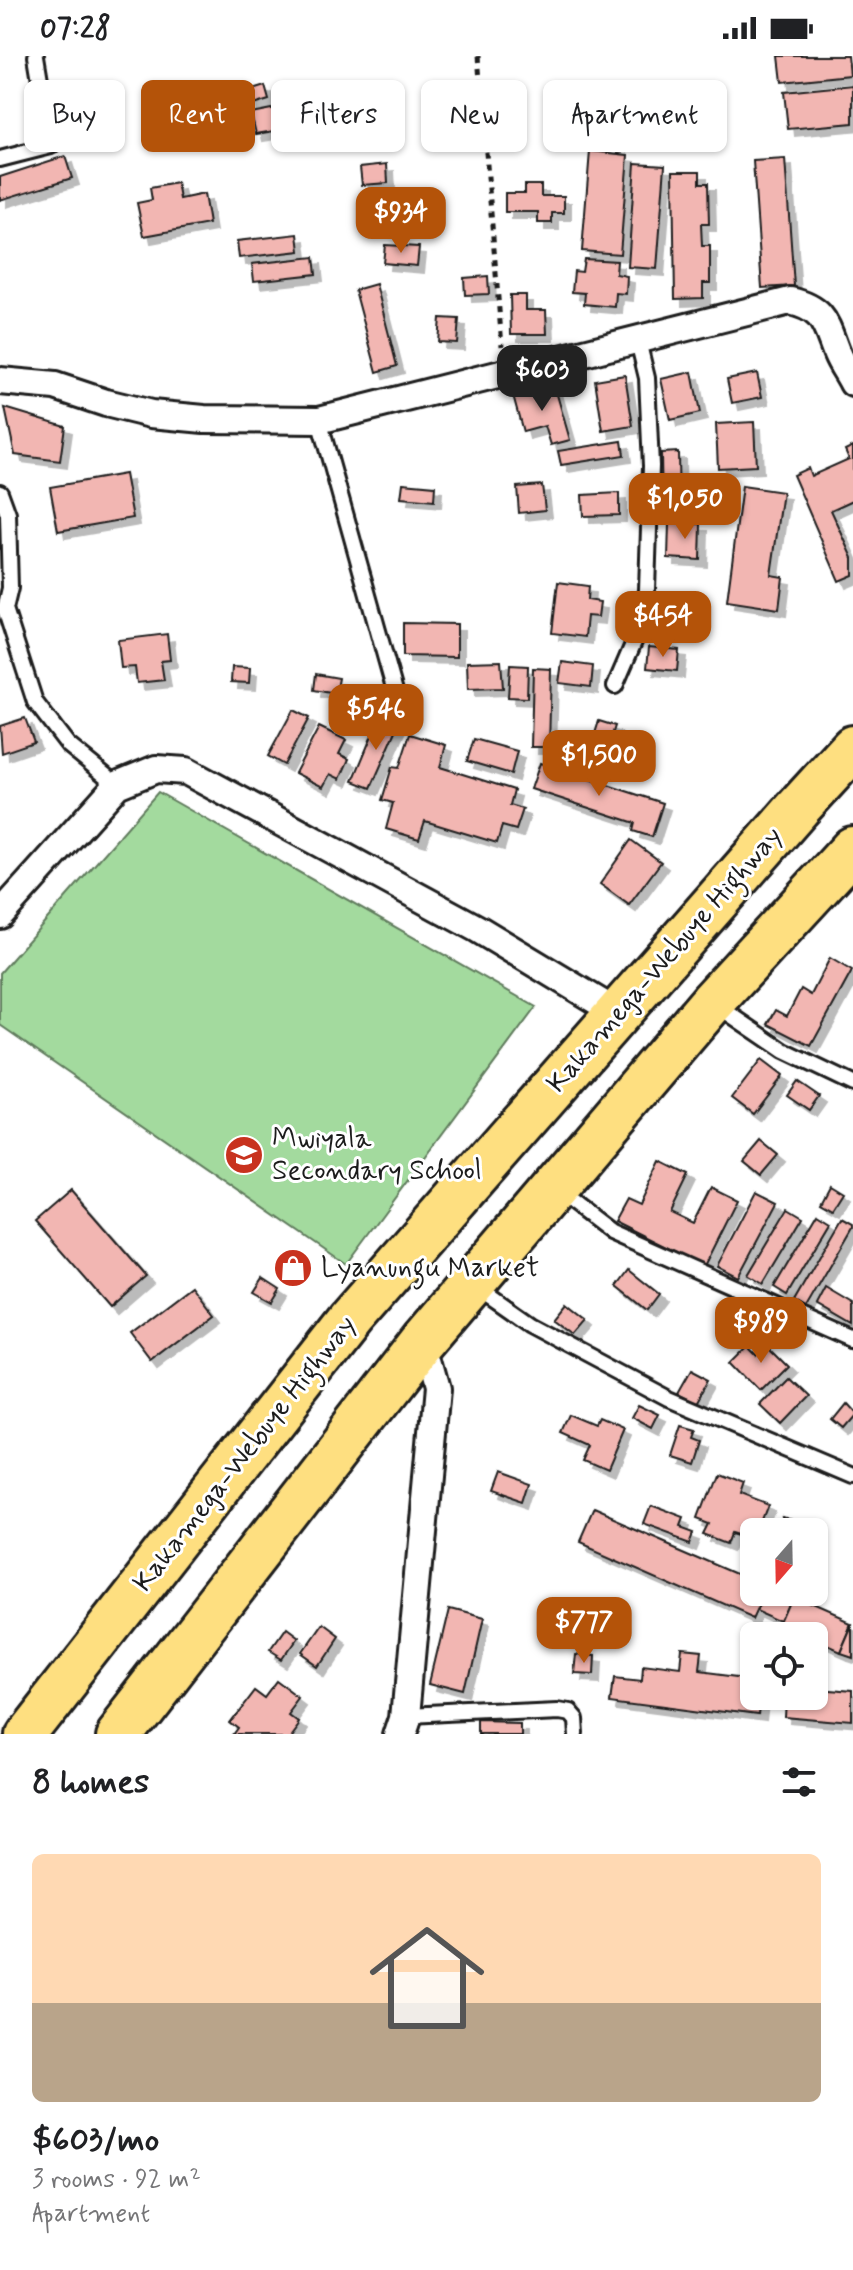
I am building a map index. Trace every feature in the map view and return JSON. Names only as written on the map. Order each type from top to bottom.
[{"type":"highway","name":"Kakamega-Webuye Highway","points":[[25,1734],[350,1319],[853,748]]},
{"type":"highway","points":[[118,1734],[423,1341],[712,1002],[853,849]]},
{"type":"street","points":[[0,381],[55,386],[151,414],[204,419],[319,420],[790,301],[817,311],[826,323],[839,359],[853,383]]},
{"type":"street","points":[[0,915],[117,785],[156,769],[186,771],[478,929],[619,1014]]},
{"type":"street","points":[[403,1725],[436,1388],[423,1341]]},
{"type":"lane","points":[[0,159],[51,146],[36,56]]},
{"type":"lane","points":[[615,686],[640,628],[647,590],[651,466],[647,378],[638,341]]},
{"type":"lane","points":[[319,420],[396,695]]},
{"type":"lane","points":[[0,492],[8,514],[10,588],[5,609],[35,702],[68,745],[117,785]]},
{"type":"lane","points":[[712,1002],[784,1051],[853,1084]]},
{"type":"lane","points":[[553,1189],[610,1232],[853,1340]]},
{"type":"lane","points":[[472,1283],[530,1324],[669,1398],[853,1476]]},
{"type":"lane","points":[[403,1725],[557,1709],[568,1711],[574,1718],[575,1734]]},
{"type":"path","points":[[478,56],[504,371]]},
{"type":"green space","points":[[158,792],[536,1007],[346,1264],[0,1025],[0,973]]},
{"type":"building","points":[[779,56],[848,56],[850,75],[782,82]]},
{"type":"building","points":[[853,85],[853,123],[788,129],[784,92]]},
{"type":"building","points":[[265,86],[269,100],[255,104],[255,89]]},
{"type":"building","points":[[271,109],[271,132],[256,134],[255,112]]},
{"type":"building","points":[[590,152],[628,155],[620,254],[582,251]]},
{"type":"building","points":[[65,156],[72,178],[0,200],[0,177]]},
{"type":"building","points":[[785,159],[794,286],[762,288],[753,161]]},
{"type":"building","points":[[635,163],[665,165],[657,269],[628,267]]},
{"type":"building","points":[[387,164],[388,183],[362,185],[360,167]]},
{"type":"building","points":[[673,171],[700,171],[700,183],[708,183],[709,224],[701,224],[702,246],[710,246],[710,283],[703,283],[703,298],[675,299]]},
{"type":"building","points":[[177,183],[180,199],[204,194],[209,224],[144,236],[137,203],[152,200],[150,188]]},
{"type":"building","points":[[525,185],[541,185],[541,196],[564,196],[564,213],[552,213],[552,223],[538,223],[538,212],[505,212],[505,193],[525,193]]},
{"type":"building","points":[[298,234],[300,251],[239,258],[237,241]]},
{"type":"building","points":[[385,245],[419,247],[417,266],[383,263]]},
{"type":"building","points":[[314,257],[316,274],[254,281],[252,264]]},
{"type":"building","points":[[584,259],[617,261],[616,274],[627,276],[626,294],[616,293],[615,307],[584,304],[585,293],[572,292],[574,271],[582,272]]},
{"type":"building","points":[[488,276],[489,294],[465,295],[464,278]]},
{"type":"building","points":[[376,284],[397,366],[377,372],[355,290]]},
{"type":"building","points":[[510,295],[526,295],[526,310],[546,310],[547,334],[511,334]]},
{"type":"building","points":[[440,318],[459,319],[457,343],[438,342]]},
{"type":"building","points":[[692,372],[700,413],[670,420],[661,379]]},
{"type":"building","points":[[757,373],[762,397],[732,403],[727,379]]},
{"type":"building","points":[[625,375],[633,426],[603,431],[595,380]]},
{"type":"building","points":[[554,384],[570,440],[551,445],[545,426],[523,432],[513,395]]},
{"type":"building","points":[[5,408],[65,426],[60,461],[15,455]]},
{"type":"building","points":[[754,422],[756,466],[718,468],[716,424]]},
{"type":"building","points":[[622,441],[624,455],[561,465],[558,451]]},
{"type":"building","points":[[853,446],[853,500],[831,510],[853,558],[853,575],[839,581],[793,475],[808,468],[811,476],[849,459],[845,450]]},
{"type":"building","points":[[678,452],[679,515],[662,515],[661,453]]},
{"type":"building","points":[[125,474],[133,518],[58,531],[50,487]]},
{"type":"building","points":[[403,483],[435,486],[434,501],[401,498]]},
{"type":"building","points":[[542,485],[545,510],[519,513],[517,487]]},
{"type":"building","points":[[742,486],[783,492],[771,575],[783,577],[779,609],[727,601]]},
{"type":"building","points":[[619,493],[619,515],[583,516],[582,495]]},
{"type":"building","points":[[669,523],[701,524],[700,560],[668,558]]},
{"type":"building","points":[[558,582],[588,586],[587,600],[600,602],[598,617],[587,616],[585,637],[552,633]]},
{"type":"building","points":[[403,623],[457,624],[457,657],[403,656]]},
{"type":"building","points":[[167,634],[170,660],[161,661],[164,680],[137,683],[135,667],[121,668],[118,640]]},
{"type":"building","points":[[649,647],[679,650],[677,671],[647,668]]},
{"type":"building","points":[[501,661],[503,688],[468,689],[467,662]]},
{"type":"building","points":[[562,662],[593,666],[591,687],[559,683]]},
{"type":"building","points":[[510,665],[528,666],[527,698],[508,697]]},
{"type":"building","points":[[232,667],[250,668],[249,683],[231,682]]},
{"type":"building","points":[[533,668],[551,669],[549,747],[531,747]]},
{"type":"building","points":[[316,674],[339,678],[336,694],[314,690]]},
{"type":"building","points":[[293,710],[309,718],[284,765],[268,756]]},
{"type":"building","points":[[380,716],[399,724],[371,788],[353,781]]},
{"type":"building","points":[[25,718],[34,742],[2,753],[0,726]]},
{"type":"building","points":[[599,721],[615,726],[607,751],[591,746]]},
{"type":"building","points":[[319,727],[346,740],[339,754],[349,759],[340,779],[330,774],[323,787],[295,773]]},
{"type":"building","points":[[410,734],[446,745],[440,767],[514,790],[510,805],[523,809],[516,830],[502,826],[497,843],[425,821],[419,839],[386,829],[393,803],[382,800],[392,767],[399,768]]},
{"type":"building","points":[[474,739],[517,751],[511,774],[467,761]]},
{"type":"building","points":[[540,763],[663,803],[652,837],[633,831],[635,823],[531,789]]},
{"type":"building","points":[[631,840],[661,862],[629,905],[600,884]]},
{"type":"building","points":[[830,958],[852,971],[811,1046],[768,1024],[776,1010],[787,1016],[801,989],[811,995]]},
{"type":"building","points":[[761,1060],[782,1076],[753,1114],[732,1098]]},
{"type":"building","points":[[797,1081],[819,1096],[809,1110],[787,1095]]},
{"type":"building","points":[[761,1141],[778,1155],[761,1175],[744,1161]]},
{"type":"building","points":[[660,1161],[688,1175],[670,1212],[693,1223],[711,1187],[737,1200],[704,1266],[614,1221],[626,1199],[639,1205]]},
{"type":"building","points":[[830,1184],[843,1192],[833,1208],[821,1201]]},
{"type":"building","points":[[71,1190],[146,1276],[110,1307],[35,1221]]},
{"type":"building","points":[[756,1191],[778,1202],[738,1277],[717,1266]]},
{"type":"building","points":[[788,1208],[803,1217],[763,1284],[748,1275]]},
{"type":"building","points":[[818,1213],[831,1221],[787,1295],[774,1287]]},
{"type":"building","points":[[842,1218],[853,1227],[806,1308],[794,1301]]},
{"type":"building","points":[[629,1270],[659,1294],[647,1310],[617,1286]]},
{"type":"building","points":[[263,1278],[280,1289],[272,1302],[254,1292]]},
{"type":"building","points":[[192,1286],[214,1315],[152,1362],[130,1333]]},
{"type":"building","points":[[826,1288],[853,1304],[853,1326],[817,1305]]},
{"type":"building","points":[[567,1303],[588,1320],[575,1335],[554,1319]]},
{"type":"building","points":[[767,1344],[787,1364],[761,1390],[734,1362],[750,1346],[758,1354]]},
{"type":"building","points":[[692,1369],[711,1379],[698,1402],[679,1392]]},
{"type":"building","points":[[786,1377],[806,1396],[780,1423],[760,1404]]},
{"type":"building","points":[[843,1403],[853,1414],[841,1428],[830,1419]]},
{"type":"building","points":[[639,1405],[660,1415],[653,1429],[632,1418]]},
{"type":"building","points":[[571,1415],[597,1426],[600,1420],[623,1430],[606,1470],[583,1460],[590,1445],[563,1433]]},
{"type":"building","points":[[680,1425],[694,1429],[691,1437],[699,1440],[692,1462],[670,1455]]},
{"type":"building","points":[[498,1472],[532,1484],[526,1503],[491,1491]]},
{"type":"building","points":[[717,1473],[743,1483],[739,1495],[768,1506],[763,1518],[740,1518],[740,1534],[735,1532],[731,1543],[708,1534],[713,1524],[700,1519]]},
{"type":"building","points":[[651,1506],[686,1519],[683,1527],[697,1532],[693,1542],[644,1524]]},
{"type":"building","points":[[592,1510],[740,1574],[740,1606],[757,1606],[751,1618],[578,1542]]},
{"type":"building","points":[[757,1606],[790,1606],[783,1621],[756,1609]]},
{"type":"building","points":[[790,1606],[814,1606],[853,1623],[841,1651],[828,1645],[828,1622],[783,1622]]},
{"type":"building","points":[[448,1610],[482,1619],[465,1694],[430,1685]]},
{"type":"building","points":[[853,1623],[853,1655],[841,1651]]},
{"type":"building","points":[[319,1627],[335,1639],[317,1666],[300,1654]]},
{"type":"building","points":[[282,1632],[294,1641],[281,1660],[268,1652]]},
{"type":"building","points":[[576,1654],[593,1656],[592,1675],[574,1674]]},
{"type":"building","points":[[682,1654],[701,1656],[699,1672],[740,1677],[740,1710],[758,1710],[757,1716],[612,1697],[615,1676],[640,1679],[641,1667],[680,1672]]},
{"type":"building","points":[[279,1678],[303,1696],[291,1712],[299,1718],[287,1734],[234,1734],[239,1727],[230,1720],[256,1686],[267,1694]]},
{"type":"building","points":[[828,1689],[853,1691],[853,1723],[783,1717],[783,1710],[828,1710]]},
{"type":"building","points":[[481,1722],[520,1723],[520,1734],[481,1734]]},
{"type":"place","name":"Mwiyala Secondary School","points":[[244,1155]]},
{"type":"place","name":"Lyanungu Market","points":[[293,1268]]}]
